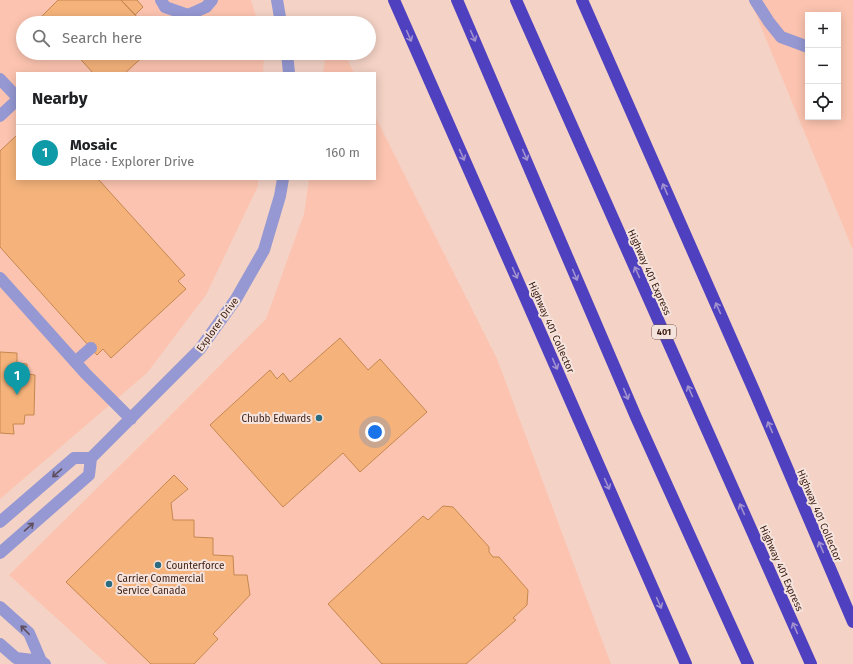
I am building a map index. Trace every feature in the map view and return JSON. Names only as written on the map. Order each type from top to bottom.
[{"type":"highway","name":"Highway 401 Collector","points":[[394,0],[686,664]]},
{"type":"highway","points":[[457,0],[636,417],[748,664]]},
{"type":"highway","name":"Highway 401 Express","points":[[516,0],[811,664]]},
{"type":"highway","name":"Highway 401 Collector","points":[[582,0],[746,373],[853,622]]},
{"type":"highway","points":[[836,582],[853,613]]},
{"type":"street","points":[[161,0],[165,7],[188,15],[206,7],[212,0]]},
{"type":"street","points":[[277,0],[280,16]]},
{"type":"street","points":[[755,0],[781,37],[805,46]]},
{"type":"street","points":[[288,60],[289,72]]},
{"type":"street","points":[[0,79],[16,96]]},
{"type":"street","points":[[0,116],[16,101]]},
{"type":"street","name":"Explorer Drive","points":[[91,458],[200,349],[236,299],[264,250],[280,196],[283,180]]},
{"type":"street","points":[[0,278],[75,362],[131,419]]},
{"type":"street","points":[[75,362],[92,348]]},
{"type":"street","points":[[0,522],[74,458],[91,458],[88,475],[0,553]]},
{"type":"street","points":[[0,607],[29,633],[43,662]]},
{"type":"street","points":[[0,644],[16,658],[43,662]]},
{"type":"shaded area","points":[[0,0],[251,0],[256,16],[16,16],[16,60],[264,60],[263,72],[16,72],[16,180],[258,180],[258,186],[206,295],[147,373],[0,499]]},
{"type":"shaded area","points":[[750,0],[853,0],[853,250]]},
{"type":"shaded area","points":[[325,60],[348,60],[354,72],[323,72]]},
{"type":"shaded area","points":[[376,118],[497,359],[611,664],[107,664],[9,575],[266,319],[304,214],[309,180],[376,180]]},
{"type":"building","points":[[58,0],[121,0],[136,16],[42,16]]},
{"type":"building","points":[[121,0],[137,0],[143,7],[135,15]]},
{"type":"building","points":[[81,60],[139,60],[126,72],[92,72]]},
{"type":"building","points":[[16,136],[16,180],[99,180],[185,275],[178,281],[186,289],[111,358],[103,349],[97,355],[0,247],[0,151]]},
{"type":"building","name":"Chubb Edwards","points":[[340,338],[368,370],[380,359],[427,412],[360,472],[343,453],[283,507],[210,425],[270,370],[277,379],[283,373],[290,382]]},
{"type":"building","points":[[0,352],[17,353],[17,363],[27,364],[27,374],[35,375],[34,415],[25,415],[24,424],[13,424],[14,434],[0,433]]},
{"type":"building","name":"Counterforce","points":[[174,475],[188,489],[171,503],[173,520],[194,520],[194,537],[213,538],[213,555],[233,556],[234,575],[247,575],[250,595],[213,634],[218,639],[194,664],[151,664],[66,582]]},
{"type":"building","points":[[443,506],[453,507],[489,547],[489,552],[493,557],[499,557],[528,590],[527,605],[513,618],[516,620],[466,664],[382,664],[328,604],[423,516],[428,520]]},
{"type":"place","name":"Mosaic","points":[[17,395]]},
{"type":"place","name":"Chubb Edwards","points":[[319,418]]},
{"type":"place","name":"Counterforce","points":[[158,565]]},
{"type":"place","name":"Carrier Commercial Service Canada","points":[[109,584]]}]
